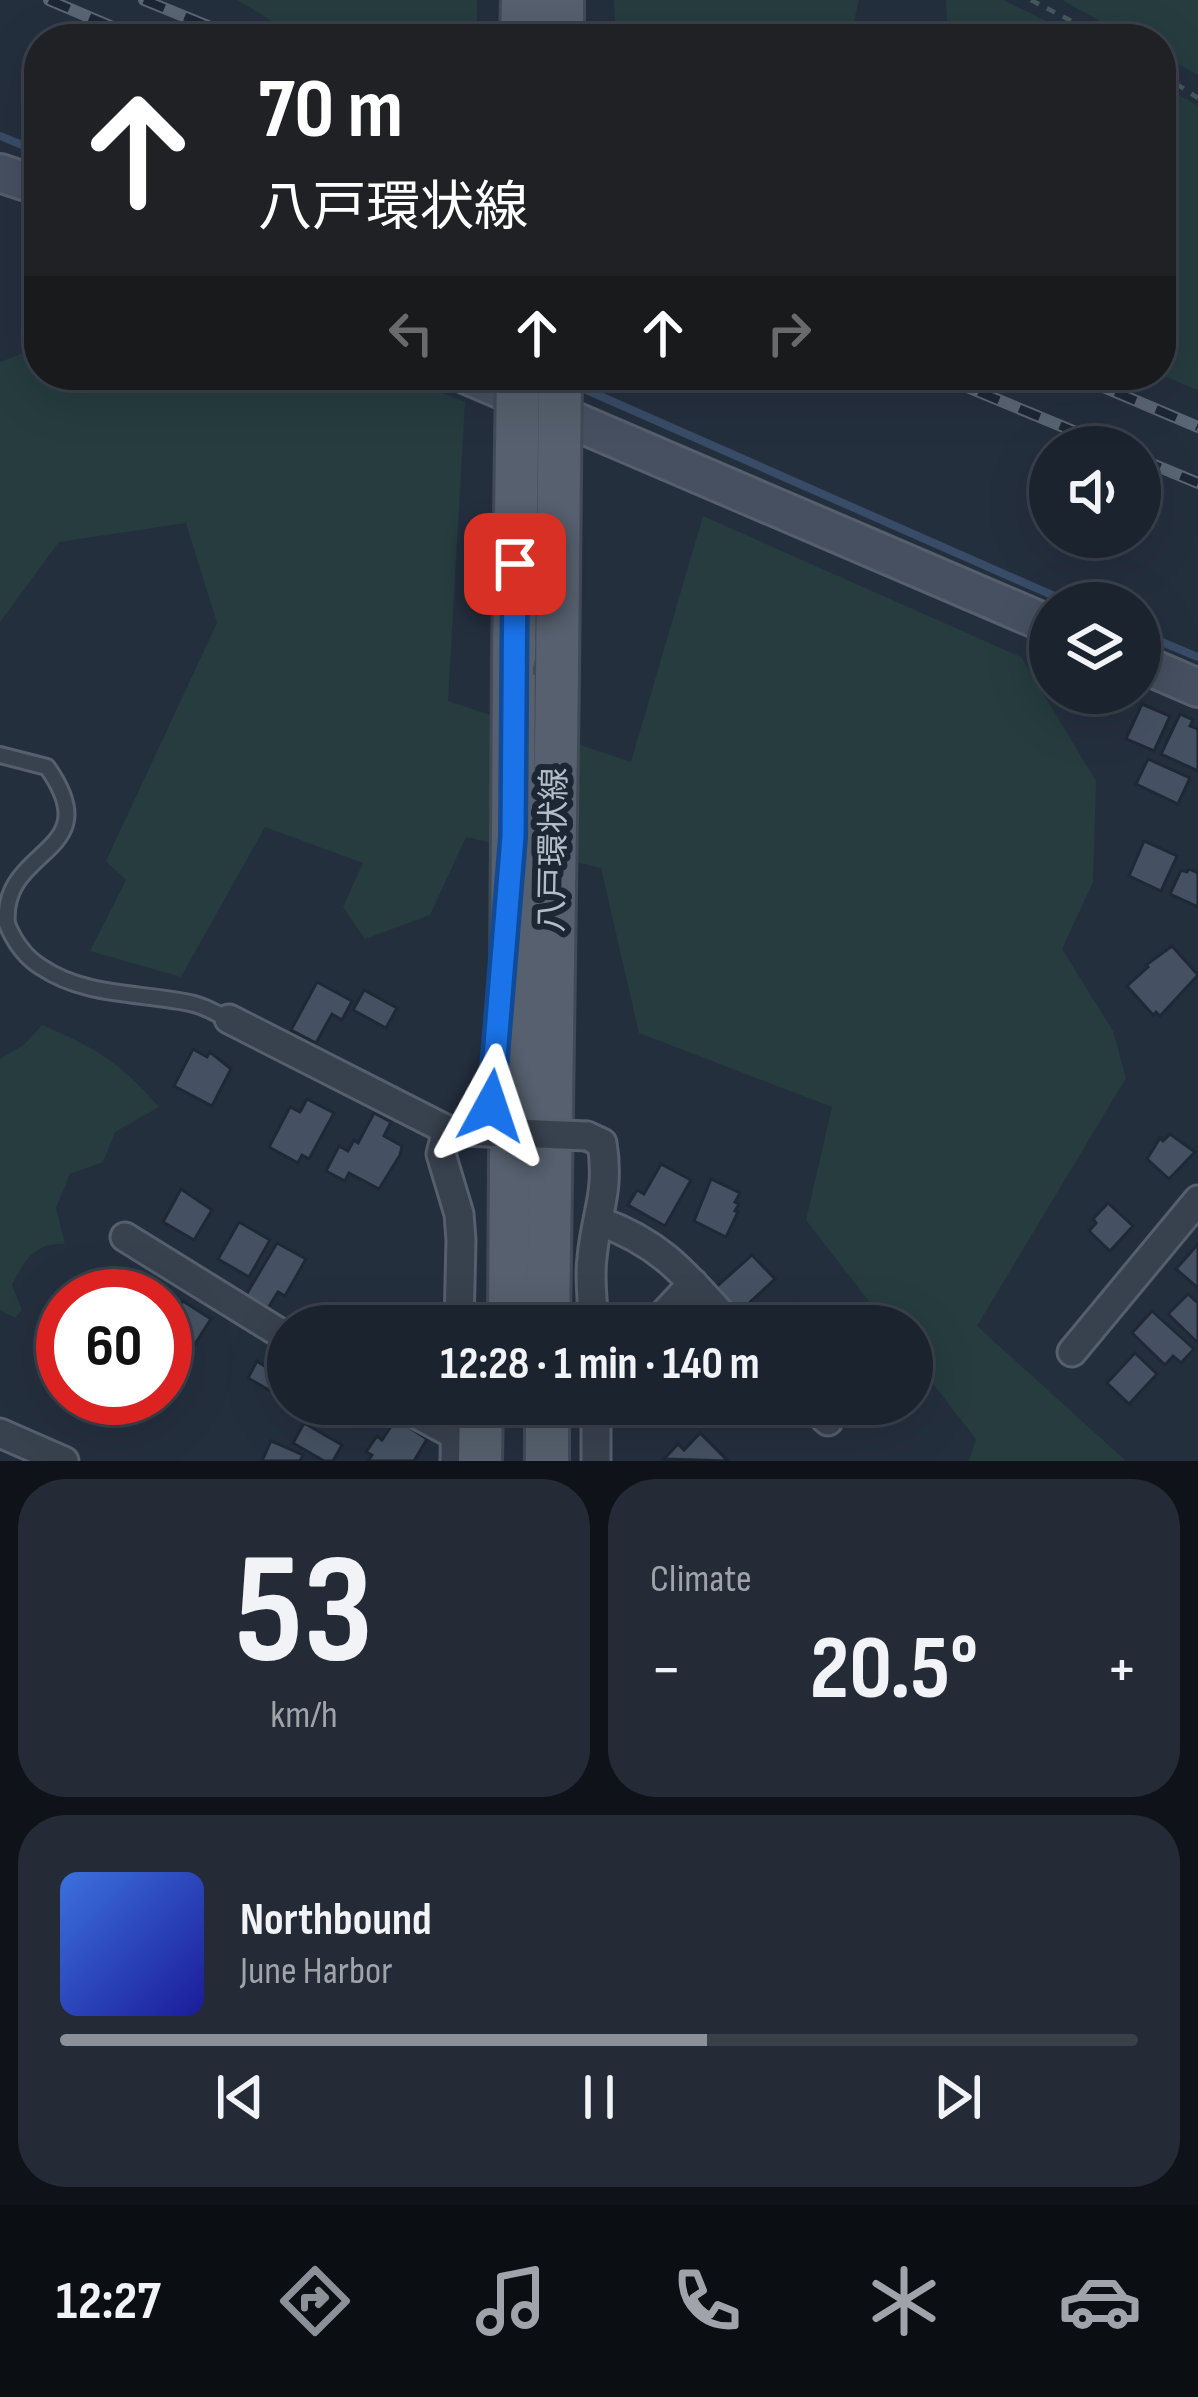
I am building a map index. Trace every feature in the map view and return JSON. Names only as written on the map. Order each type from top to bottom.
[{"type":"main road","name":"八戸環状線","points":[[510,1305],[518,390]]},
{"type":"main road","name":"八戸環状線","points":[[548,1305],[560,390]]},
{"type":"main road","points":[[483,1305],[485,1178],[513,837]]},
{"type":"main road","points":[[553,896],[566,1186],[566,1305]]},
{"type":"main road","points":[[508,1461],[509,1425]]},
{"type":"main road","points":[[547,1461],[548,1425]]},
{"type":"main road","points":[[566,1425],[566,1461]]},
{"type":"street","points":[[502,390],[1029,616]]},
{"type":"street","points":[[1161,672],[1198,688]]},
{"type":"street","points":[[229,1018],[431,1126],[587,1136],[602,1143],[607,1170],[592,1258],[593,1305]]},
{"type":"street","points":[[455,1131],[441,1154],[459,1214],[459,1305]]},
{"type":"street","points":[[1072,1352],[1198,1200]]},
{"type":"street","points":[[601,1222],[636,1234],[661,1251],[712,1305]]},
{"type":"street","points":[[125,1237],[267,1325]]},
{"type":"street","points":[[672,1305],[692,1283]]},
{"type":"street","points":[[439,1425],[468,1440]]},
{"type":"street","points":[[596,1425],[596,1461]]},
{"type":"street","points":[[0,1433],[64,1461]]},
{"type":"lane","points":[[0,754],[46,767],[67,803],[65,819],[54,836],[3,889],[5,919],[15,942],[34,964],[56,977],[130,996],[196,1004],[229,1018]]},
{"type":"path","points":[[1031,0],[1077,24]]},
{"type":"green space","points":[[237,0],[477,0],[477,24],[277,24]]},
{"type":"green space","points":[[614,0],[859,0],[855,24],[615,24]]},
{"type":"green space","points":[[946,0],[1003,0],[1053,24],[947,24]]},
{"type":"green space","points":[[1062,0],[1198,0],[1198,75],[1176,63],[1176,24],[1105,24]]},
{"type":"green space","points":[[1176,93],[1198,106],[1198,390],[1176,381]]},
{"type":"green space","points":[[24,353],[24,390],[436,390],[465,402],[448,701],[631,762],[703,516],[1021,657],[1029,670],[1029,714],[1055,714],[1096,781],[1093,882],[1062,949],[1113,1031],[1126,1078],[977,1326],[1126,1461],[969,1461],[976,1439],[933,1384],[933,1305],[872,1305],[806,1220],[832,1107],[639,1033],[601,868],[466,837],[430,915],[365,939],[343,907],[363,863],[265,827],[181,977],[90,951],[126,880],[106,861],[217,623],[186,523],[59,542],[0,622],[0,362]]},
{"type":"green space","points":[[42,1025],[106,1058],[159,1107],[115,1132],[103,1162],[70,1174],[56,1208],[65,1244],[38,1250],[21,1268],[12,1285],[22,1310],[15,1318],[0,1310],[0,1059],[25,1044]]},
{"type":"building","points":[[1137,714],[1170,716],[1154,751],[1126,739]]},
{"type":"building","points":[[1180,714],[1193,720],[1190,726],[1198,729],[1198,771],[1161,754]]},
{"type":"building","points":[[1148,759],[1190,778],[1178,804],[1136,784]]},
{"type":"building","points":[[1144,841],[1177,856],[1161,891],[1129,876]]},
{"type":"building","points":[[1181,870],[1198,873],[1198,907],[1170,894]]},
{"type":"building","points":[[1172,946],[1198,975],[1160,1016],[1153,1015],[1127,986]]},
{"type":"building","points":[[317,982],[352,1001],[342,1020],[332,1014],[316,1043],[291,1030]]},
{"type":"building","points":[[364,990],[397,1008],[386,1028],[353,1010]]},
{"type":"building","points":[[193,1049],[207,1057],[210,1052],[231,1069],[212,1106],[174,1086]]},
{"type":"building","points":[[307,1099],[334,1113],[309,1159],[302,1155],[298,1163],[269,1147],[290,1107],[300,1112]]},
{"type":"building","points":[[374,1113],[391,1122],[384,1136],[402,1146],[379,1189],[349,1173],[345,1181],[326,1171],[339,1146],[348,1151],[354,1140],[358,1143]]},
{"type":"building","points":[[1170,1134],[1195,1152],[1169,1179],[1147,1159],[1160,1138],[1163,1141]]},
{"type":"building","points":[[661,1164],[691,1180],[665,1226],[628,1205],[637,1190],[644,1194]]},
{"type":"building","points":[[711,1179],[740,1193],[735,1202],[738,1212],[726,1237],[694,1221]]},
{"type":"building","points":[[181,1189],[212,1210],[194,1240],[163,1222]]},
{"type":"building","points":[[1108,1203],[1133,1226],[1110,1251],[1089,1231]]},
{"type":"building","points":[[239,1222],[270,1240],[249,1277],[218,1259]]},
{"type":"building","points":[[277,1243],[306,1259],[285,1296],[278,1292],[267,1307],[246,1295]]},
{"type":"building","points":[[1198,1244],[1198,1288],[1176,1269]]},
{"type":"building","points":[[752,1255],[775,1279],[747,1305],[731,1305],[715,1288]]},
{"type":"building","points":[[1188,1294],[1198,1303],[1198,1343],[1168,1314]]},
{"type":"building","points":[[192,1307],[211,1319],[192,1347]]},
{"type":"building","points":[[1152,1311],[1194,1349],[1181,1363],[1173,1356],[1165,1365],[1132,1333]]},
{"type":"building","points":[[1135,1353],[1157,1374],[1129,1404],[1107,1383]]},
{"type":"building","points":[[257,1361],[266,1367],[267,1389],[248,1378]]},
{"type":"building","points":[[307,1425],[342,1445],[333,1461],[324,1461],[293,1443]]},
{"type":"building","points":[[392,1425],[405,1425],[427,1439],[414,1461],[368,1461],[372,1455],[366,1452],[377,1436],[382,1440]]},
{"type":"building","points":[[700,1433],[728,1461],[664,1459],[678,1444],[684,1450]]},
{"type":"building","points":[[271,1441],[303,1455],[300,1461],[262,1461]]},
{"type":"waterway","points":[[0,136],[24,146]]},
{"type":"waterway","points":[[586,390],[1029,585]]},
{"type":"waterway","points":[[1161,642],[1198,657]]},
{"type":"railway","points":[[49,0],[106,24]]},
{"type":"railway","points":[[144,0],[203,24]]},
{"type":"railway","points":[[974,390],[1061,426]]},
{"type":"railway","points":[[1110,390],[1198,427]]},
{"type":"railway","points":[[1161,468],[1198,483]]},
{"type":"route","points":[[491,1106],[513,837],[515,564]]}]
